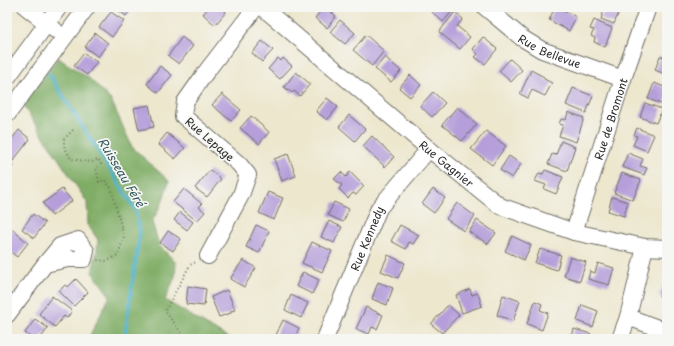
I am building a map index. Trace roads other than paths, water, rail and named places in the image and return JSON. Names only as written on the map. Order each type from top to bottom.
[{"type":"street","points":[[26,7],[64,37]]},
{"type":"street","points":[[7,78],[59,7]]},
{"type":"street","points":[[7,115],[87,7]]},
{"type":"street","name":"Rue Lepage","points":[[208,256],[241,195],[248,175],[239,164],[183,116],[184,102],[256,7]]},
{"type":"street","name":"Rue Gagnier","points":[[262,7],[429,149],[500,206],[574,232],[645,247],[667,248]]},
{"type":"street","name":"Rue Bellevue","points":[[485,7],[522,38],[542,50],[623,79]]},
{"type":"street","name":"Rue de Bromont","points":[[574,232],[623,79],[648,7]]},
{"type":"street","name":"Rue Kennedy","points":[[325,339],[379,208],[429,149]]},
{"type":"street","points":[[620,339],[628,317],[645,247]]},
{"type":"street","points":[[7,315],[45,264],[68,259],[84,259]]},
{"type":"street","points":[[628,317],[655,327],[663,333],[666,339]]},
{"type":"waterway","name":"Ruisseau Féré","points":[[49,74],[135,209],[140,232],[125,333],[127,339]]}]
